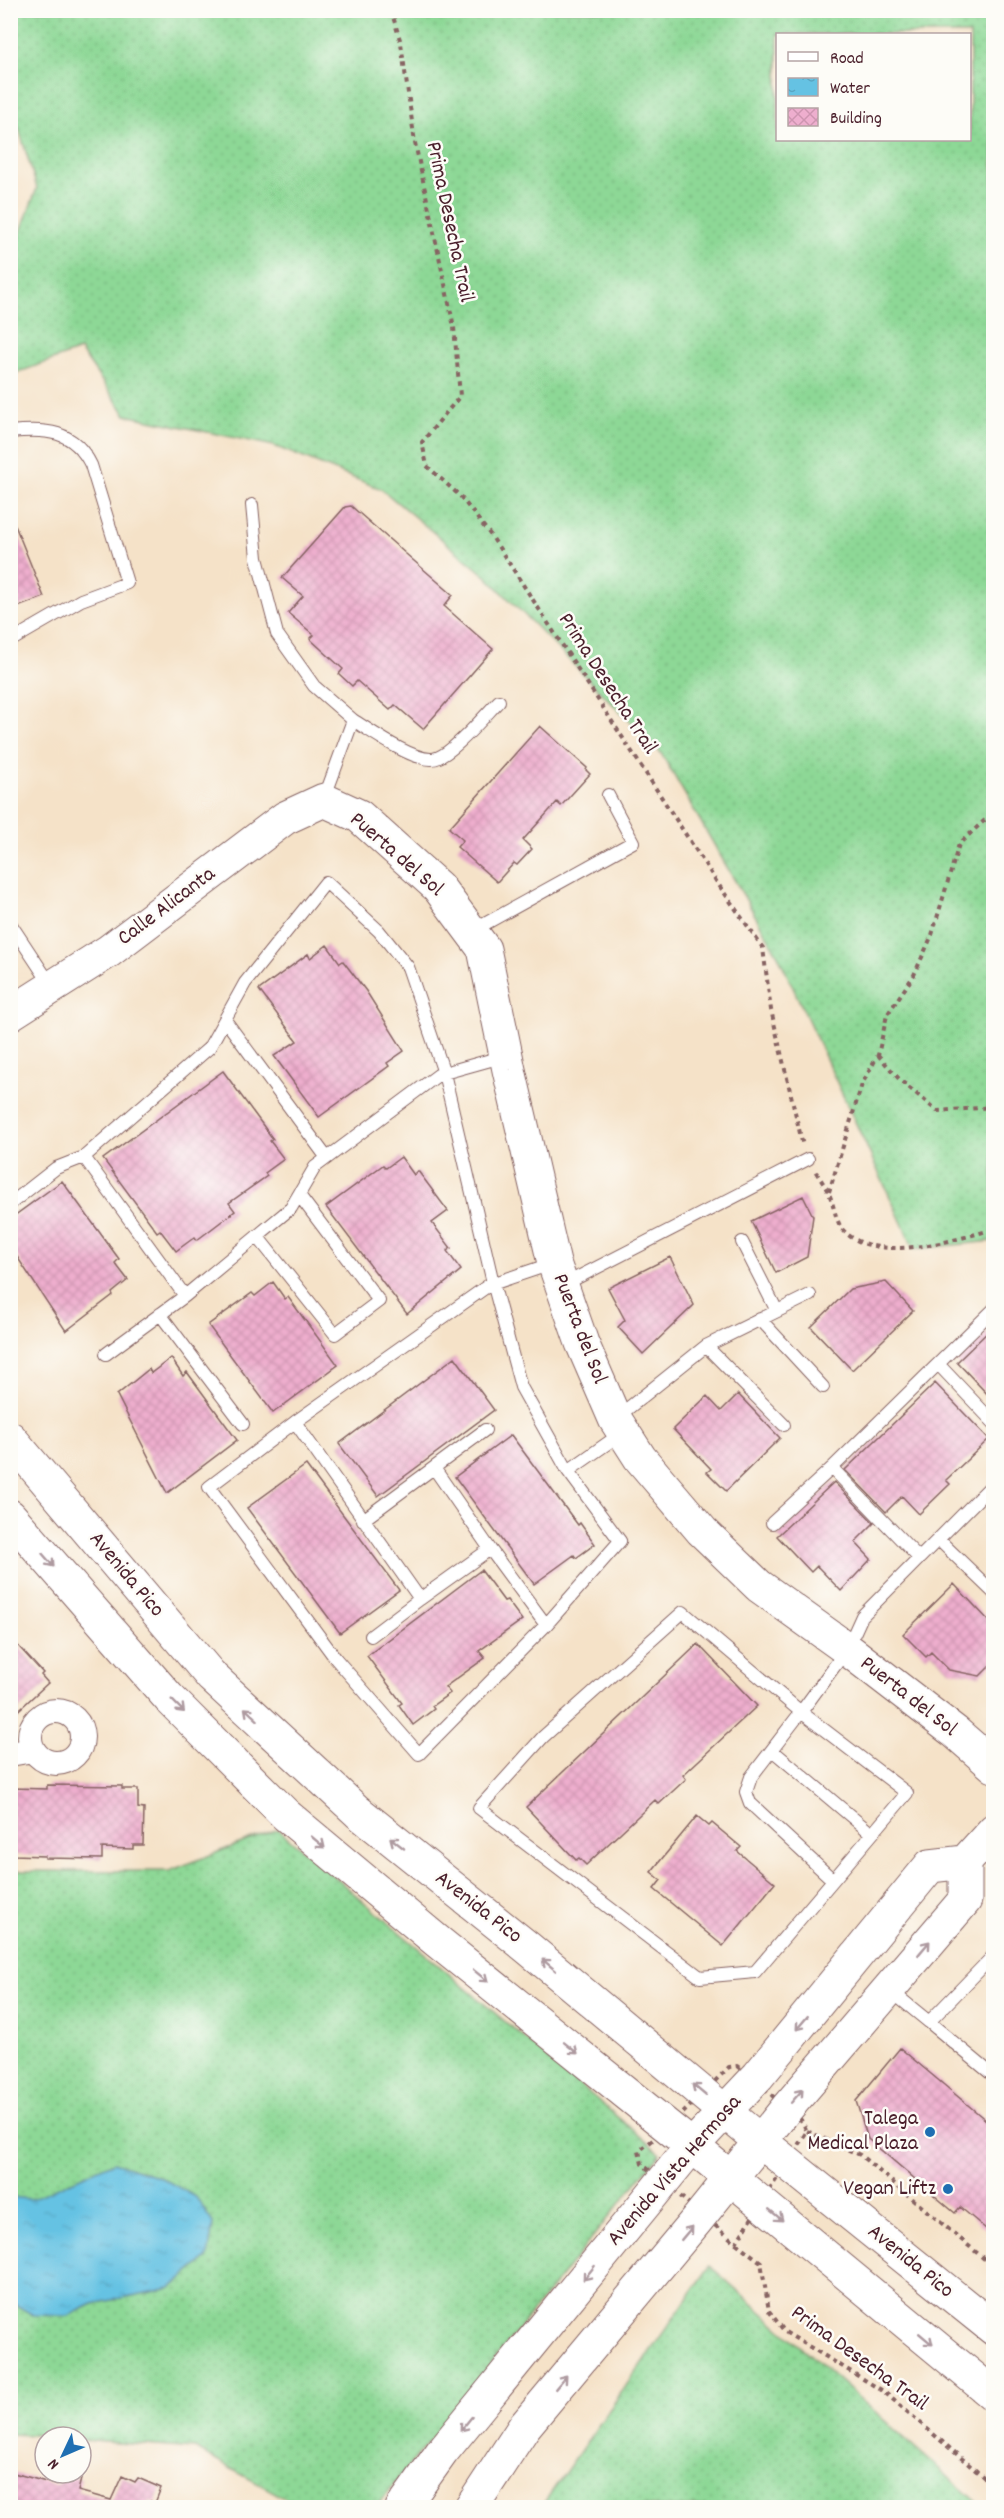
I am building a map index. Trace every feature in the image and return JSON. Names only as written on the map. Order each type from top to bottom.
[{"type":"main road","name":"Puerta del Sol","points":[[324,800],[359,816],[438,887],[484,949],[506,1055],[558,1274],[582,1343],[619,1426],[640,1458],[702,1531],[759,1586],[847,1649],[955,1732],[993,1766]]},
{"type":"main road","name":"Calle Alicanta","points":[[10,1014],[109,951],[285,818],[324,800]]},
{"type":"main road","name":"Avenida Pico","points":[[10,1438],[212,1677],[358,1812],[528,1948],[724,2112],[993,2329]]},
{"type":"main road","points":[[10,1516],[169,1698],[286,1815],[993,2395]]},
{"type":"main road","points":[[965,1862],[993,1830]]},
{"type":"main road","name":"Avenida Vista Hermosa","points":[[402,2508],[442,2452],[692,2146],[758,2076],[930,1866],[965,1862],[965,1900],[760,2141],[524,2427],[471,2508]]},
{"type":"lane","points":[[10,432],[38,431],[63,435],[70,437],[85,452],[127,583],[81,600],[10,641]]},
{"type":"lane","points":[[252,505],[257,558],[278,634],[314,686],[353,720],[403,750],[432,759],[446,754],[499,701]]},
{"type":"lane","points":[[324,800],[353,720]]},
{"type":"lane","points":[[471,932],[633,842],[608,795]]},
{"type":"lane","points":[[10,1204],[56,1168],[84,1157],[209,1048],[245,983],[326,882],[379,931],[408,967],[444,1073],[493,1283],[521,1387],[568,1471],[620,1541],[546,1625],[419,1754],[336,1659],[209,1487],[295,1422],[493,1283],[558,1274],[808,1159]]},
{"type":"lane","points":[[10,923],[52,987]]},
{"type":"lane","points":[[225,1020],[327,1158]]},
{"type":"lane","points":[[106,1354],[185,1296],[291,1208],[315,1167],[438,1075],[506,1055]]},
{"type":"lane","points":[[84,1157],[185,1296]]},
{"type":"lane","points":[[257,1236],[335,1334],[379,1300],[299,1195]]},
{"type":"lane","points":[[742,1242],[777,1311]]},
{"type":"lane","points":[[568,1471],[706,1346],[810,1295]]},
{"type":"lane","points":[[772,1523],[939,1365],[993,1309]]},
{"type":"lane","points":[[160,1314],[243,1424]]},
{"type":"lane","points":[[760,1319],[823,1386]]},
{"type":"lane","points":[[706,1346],[784,1425]]},
{"type":"lane","points":[[939,1365],[993,1424]]},
{"type":"lane","points":[[295,1422],[420,1599]]},
{"type":"lane","points":[[363,1520],[485,1430]]},
{"type":"lane","points":[[434,1468],[546,1625]]},
{"type":"lane","points":[[832,1468],[919,1558]]},
{"type":"lane","points":[[833,1880],[750,1803],[746,1792],[751,1777],[847,1649],[862,1616],[993,1483]]},
{"type":"lane","points":[[938,1539],[993,1593]]},
{"type":"lane","points":[[371,1636],[490,1549]]},
{"type":"lane","points":[[683,1612],[801,1712],[907,1793],[755,1972],[700,1977],[479,1808],[543,1737],[683,1612]]},
{"type":"lane","points":[[772,1750],[872,1834]]},
{"type":"lane","points":[[929,2022],[993,1954]]},
{"type":"lane","points":[[889,1989],[993,2076]]},
{"type":"path","name":"Prima Desecha Trail","points":[[391,10],[401,44],[415,143],[454,327],[460,396],[422,442],[427,466],[460,496],[492,537],[716,881],[763,948],[771,1010],[800,1139],[808,1159],[829,1193],[842,1229],[858,1240],[878,1247],[904,1248],[959,1239],[993,1229]]},
{"type":"path","points":[[829,1193],[862,1084],[878,1055],[887,1015],[914,975],[932,935],[959,844],[987,818],[993,819]]},
{"type":"path","points":[[878,1055],[900,1080],[937,1111],[993,1107]]},
{"type":"path","points":[[807,2131],[860,2155],[993,2267]]},
{"type":"path","name":"Prima Desecha Trail","points":[[736,2243],[761,2262],[769,2311],[785,2332],[883,2391],[993,2486]]},
{"type":"green space","points":[[11,10],[993,11],[993,1241],[914,1249],[778,955],[661,753],[486,576],[381,489],[274,446],[126,415],[80,350],[11,375],[11,258],[37,188],[11,103]]},
{"type":"green space","points":[[278,1829],[660,2153],[376,2507],[301,2507],[195,2449],[93,2441],[93,2425],[33,2425],[33,2435],[11,2434],[10,1871],[169,1871]]},
{"type":"green space","points":[[710,2266],[982,2507],[541,2507]]},
{"type":"water","points":[[114,2162],[160,2177],[196,2197],[213,2223],[208,2257],[171,2288],[93,2304],[68,2316],[33,2315],[11,2302],[11,2197],[31,2199]]},
{"type":"building","points":[[351,506],[453,595],[444,606],[493,649],[423,729],[395,705],[390,710],[357,681],[352,686],[339,674],[343,669],[310,639],[314,635],[288,613],[303,596],[282,578],[345,507]]},
{"type":"building","points":[[10,513],[44,597],[10,610]]},
{"type":"building","points":[[540,726],[587,768],[590,774],[561,806],[557,802],[523,840],[532,849],[517,865],[514,863],[497,882],[457,847],[463,840],[449,828]]},
{"type":"building","points":[[327,945],[340,963],[343,961],[366,991],[404,1051],[387,1063],[389,1066],[319,1117],[274,1056],[297,1041],[259,990],[308,954],[310,958]]},
{"type":"building","points":[[223,1071],[273,1139],[270,1141],[284,1159],[265,1173],[267,1176],[229,1203],[235,1211],[197,1240],[195,1237],[176,1251],[160,1230],[157,1232],[103,1159]]},
{"type":"building","points":[[401,1157],[414,1175],[418,1171],[448,1211],[432,1223],[451,1248],[447,1251],[461,1270],[407,1314],[326,1207],[383,1165],[386,1168]]},
{"type":"building","points":[[62,1181],[119,1259],[115,1263],[128,1280],[112,1293],[113,1295],[66,1331],[10,1246],[10,1219]]},
{"type":"building","points":[[803,1196],[813,1216],[807,1257],[776,1273],[751,1221]]},
{"type":"building","points":[[670,1257],[694,1305],[643,1354],[618,1327],[625,1320],[608,1288]]},
{"type":"building","points":[[273,1282],[285,1299],[288,1297],[338,1365],[273,1413],[208,1325],[252,1293],[255,1296]]},
{"type":"building","points":[[886,1282],[913,1311],[852,1370],[811,1327],[850,1289]]},
{"type":"building","points":[[993,1327],[993,1400],[957,1362]]},
{"type":"building","points":[[455,1357],[494,1410],[378,1496],[339,1444]]},
{"type":"building","points":[[171,1358],[183,1376],[187,1372],[237,1440],[167,1493],[117,1395],[149,1369],[151,1373]]},
{"type":"building","points":[[935,1383],[989,1439],[946,1480],[950,1484],[919,1514],[902,1496],[886,1512],[845,1470]]},
{"type":"building","points":[[738,1394],[780,1438],[726,1491],[707,1472],[711,1469],[673,1429],[707,1396],[721,1411]]},
{"type":"building","points":[[511,1435],[578,1525],[580,1523],[595,1544],[576,1558],[574,1555],[534,1584],[455,1477]]},
{"type":"building","points":[[306,1465],[399,1590],[340,1633],[247,1508]]},
{"type":"building","points":[[834,1482],[874,1523],[855,1542],[871,1559],[841,1591],[817,1566],[811,1572],[777,1536]]},
{"type":"building","points":[[481,1570],[504,1601],[507,1600],[522,1620],[479,1651],[485,1658],[445,1687],[450,1693],[432,1706],[434,1709],[413,1725],[399,1705],[402,1703],[367,1656]]},
{"type":"building","points":[[954,1584],[993,1625],[993,1663],[980,1676],[949,1670],[931,1652],[926,1657],[903,1634]]},
{"type":"building","points":[[10,1637],[43,1673],[41,1675],[48,1683],[10,1718]]},
{"type":"building","points":[[698,1644],[757,1706],[683,1775],[686,1779],[659,1804],[655,1800],[586,1865],[579,1858],[576,1860],[526,1807]]},
{"type":"building","points":[[47,1785],[122,1786],[122,1789],[138,1789],[138,1808],[144,1809],[143,1845],[133,1845],[133,1849],[102,1848],[102,1859],[14,1855],[14,1850],[11,1850],[12,1788],[47,1789]]},
{"type":"building","points":[[697,1816],[709,1826],[712,1823],[741,1847],[737,1851],[775,1883],[723,1946],[654,1889],[661,1880],[651,1872]]},
{"type":"building","name":"Talega Medical Plaza","points":[[900,2048],[993,2126],[993,2235],[960,2207],[955,2213],[868,2139],[856,2101]]},
{"type":"building","points":[[10,2472],[33,2478],[33,2485],[80,2485],[78,2491],[111,2500],[122,2476],[135,2482],[138,2478],[161,2488],[155,2503],[150,2501],[147,2508],[10,2508]]},
{"type":"place","name":"Talega Medical Plaza","points":[[930,2132]]},
{"type":"place","name":"Vegan Liftz","points":[[948,2189]]}]
